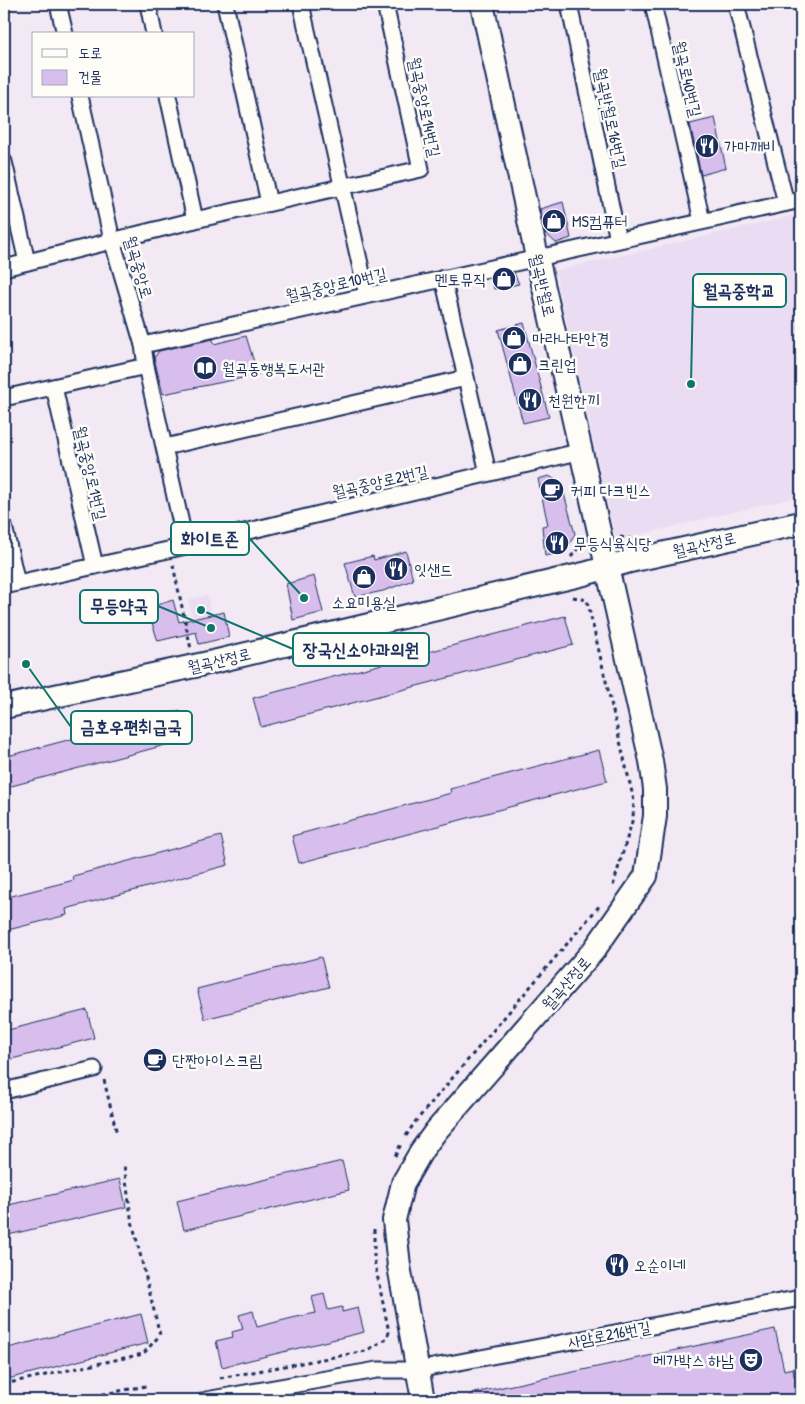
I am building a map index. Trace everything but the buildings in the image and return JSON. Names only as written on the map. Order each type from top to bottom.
[{"type":"street","points":[[58,4],[65,32]]},
{"type":"street","points":[[148,4],[154,32]]},
{"type":"street","points":[[225,4],[269,203]]},
{"type":"street","points":[[301,4],[368,295]]},
{"type":"street","name":"월곡중앙로14번길","points":[[4,268],[195,220],[420,169],[385,4]]},
{"type":"street","name":"월곡반월로","points":[[482,4],[536,257],[608,566]]},
{"type":"street","name":"월곡반월로16번길","points":[[569,4],[618,240]]},
{"type":"street","name":"월곡로40번길","points":[[653,4],[702,221]]},
{"type":"street","points":[[736,4],[786,203]]},
{"type":"street","name":"월곡중앙로","points":[[80,98],[112,240],[143,345],[186,546]]},
{"type":"street","points":[[168,98],[195,220]]},
{"type":"street","points":[[4,162],[27,262]]},
{"type":"street","points":[[536,257],[801,200]]},
{"type":"street","name":"월곡중앙로10번길","points":[[143,345],[536,257]]},
{"type":"street","points":[[443,278],[488,473]]},
{"type":"street","points":[[4,398],[146,366]]},
{"type":"street","points":[[165,447],[466,378]]},
{"type":"street","name":"월곡중앙로1번길","points":[[54,387],[95,566]]},
{"type":"street","name":"월곡중앙로2번길","points":[[186,546],[582,451]]},
{"type":"street","name":"월곡산정로","points":[[4,707],[194,666],[584,574],[608,566],[801,523]]},
{"type":"street","points":[[4,526],[10,584],[186,546]]},
{"type":"street","name":"월곡산정로","points":[[417,1370],[395,1238],[395,1213],[403,1183],[422,1150],[436,1131],[594,950],[646,876],[655,816],[656,789],[608,566]]},
{"type":"street","points":[[4,1091],[99,1073]]},
{"type":"street","name":"사암로216번길","points":[[206,1400],[280,1393],[377,1370],[417,1370],[801,1298]]},
{"type":"street","points":[[417,1370],[423,1400]]},
{"type":"path","points":[[567,560],[573,556],[583,542],[581,535]]},
{"type":"path","points":[[169,550],[194,666]]},
{"type":"path","points":[[571,596],[587,600],[634,801],[633,818],[614,885],[610,892]]},
{"type":"path","points":[[393,1159],[415,1122],[605,899]]},
{"type":"path","points":[[99,1073],[117,1134]]},
{"type":"path","points":[[4,1384],[143,1354],[160,1335],[131,1217],[124,1165]]},
{"type":"path","points":[[220,1378],[366,1351],[387,1338],[389,1332],[374,1260],[374,1224]]},
{"type":"path","points":[[71,1400],[146,1386]]},
{"type":"shaded area","points":[[801,214],[801,496],[616,540],[555,271]]},
{"type":"shaded area","points":[[207,595],[211,615],[193,619],[188,600]]},
{"type":"place","name":"가마깨비","points":[[707,146]]},
{"type":"place","name":"MS컴퓨터","points":[[554,221]]},
{"type":"place","name":"멘토뮤직","points":[[504,279]]},
{"type":"place","name":"마라나타안경","points":[[514,338]]},
{"type":"place","name":"크린업","points":[[520,364]]},
{"type":"place","name":"월곡동행복도서관","points":[[205,368]]},
{"type":"place","name":"월곡중학교","points":[[691,384]]},
{"type":"place","name":"천원한끼","points":[[530,400]]},
{"type":"place","name":"커피 다크빈스","points":[[552,490]]},
{"type":"place","name":"무등식육식당","points":[[557,543]]},
{"type":"place","name":"잇샌드","points":[[396,569]]},
{"type":"place","name":"소요미용실","points":[[364,577]]},
{"type":"place","name":"화이트존","points":[[304,598]]},
{"type":"place","name":"장국신소아과의원","points":[[201,610]]},
{"type":"place","name":"무등약국","points":[[211,628]]},
{"type":"place","name":"금호우편취급국","points":[[26,664]]},
{"type":"place","name":"단짠아이스크림","points":[[155,1060]]},
{"type":"place","name":"오순이네","points":[[617,1265]]},
{"type":"place","name":"메가박스 하남","points":[[751,1360]]}]
